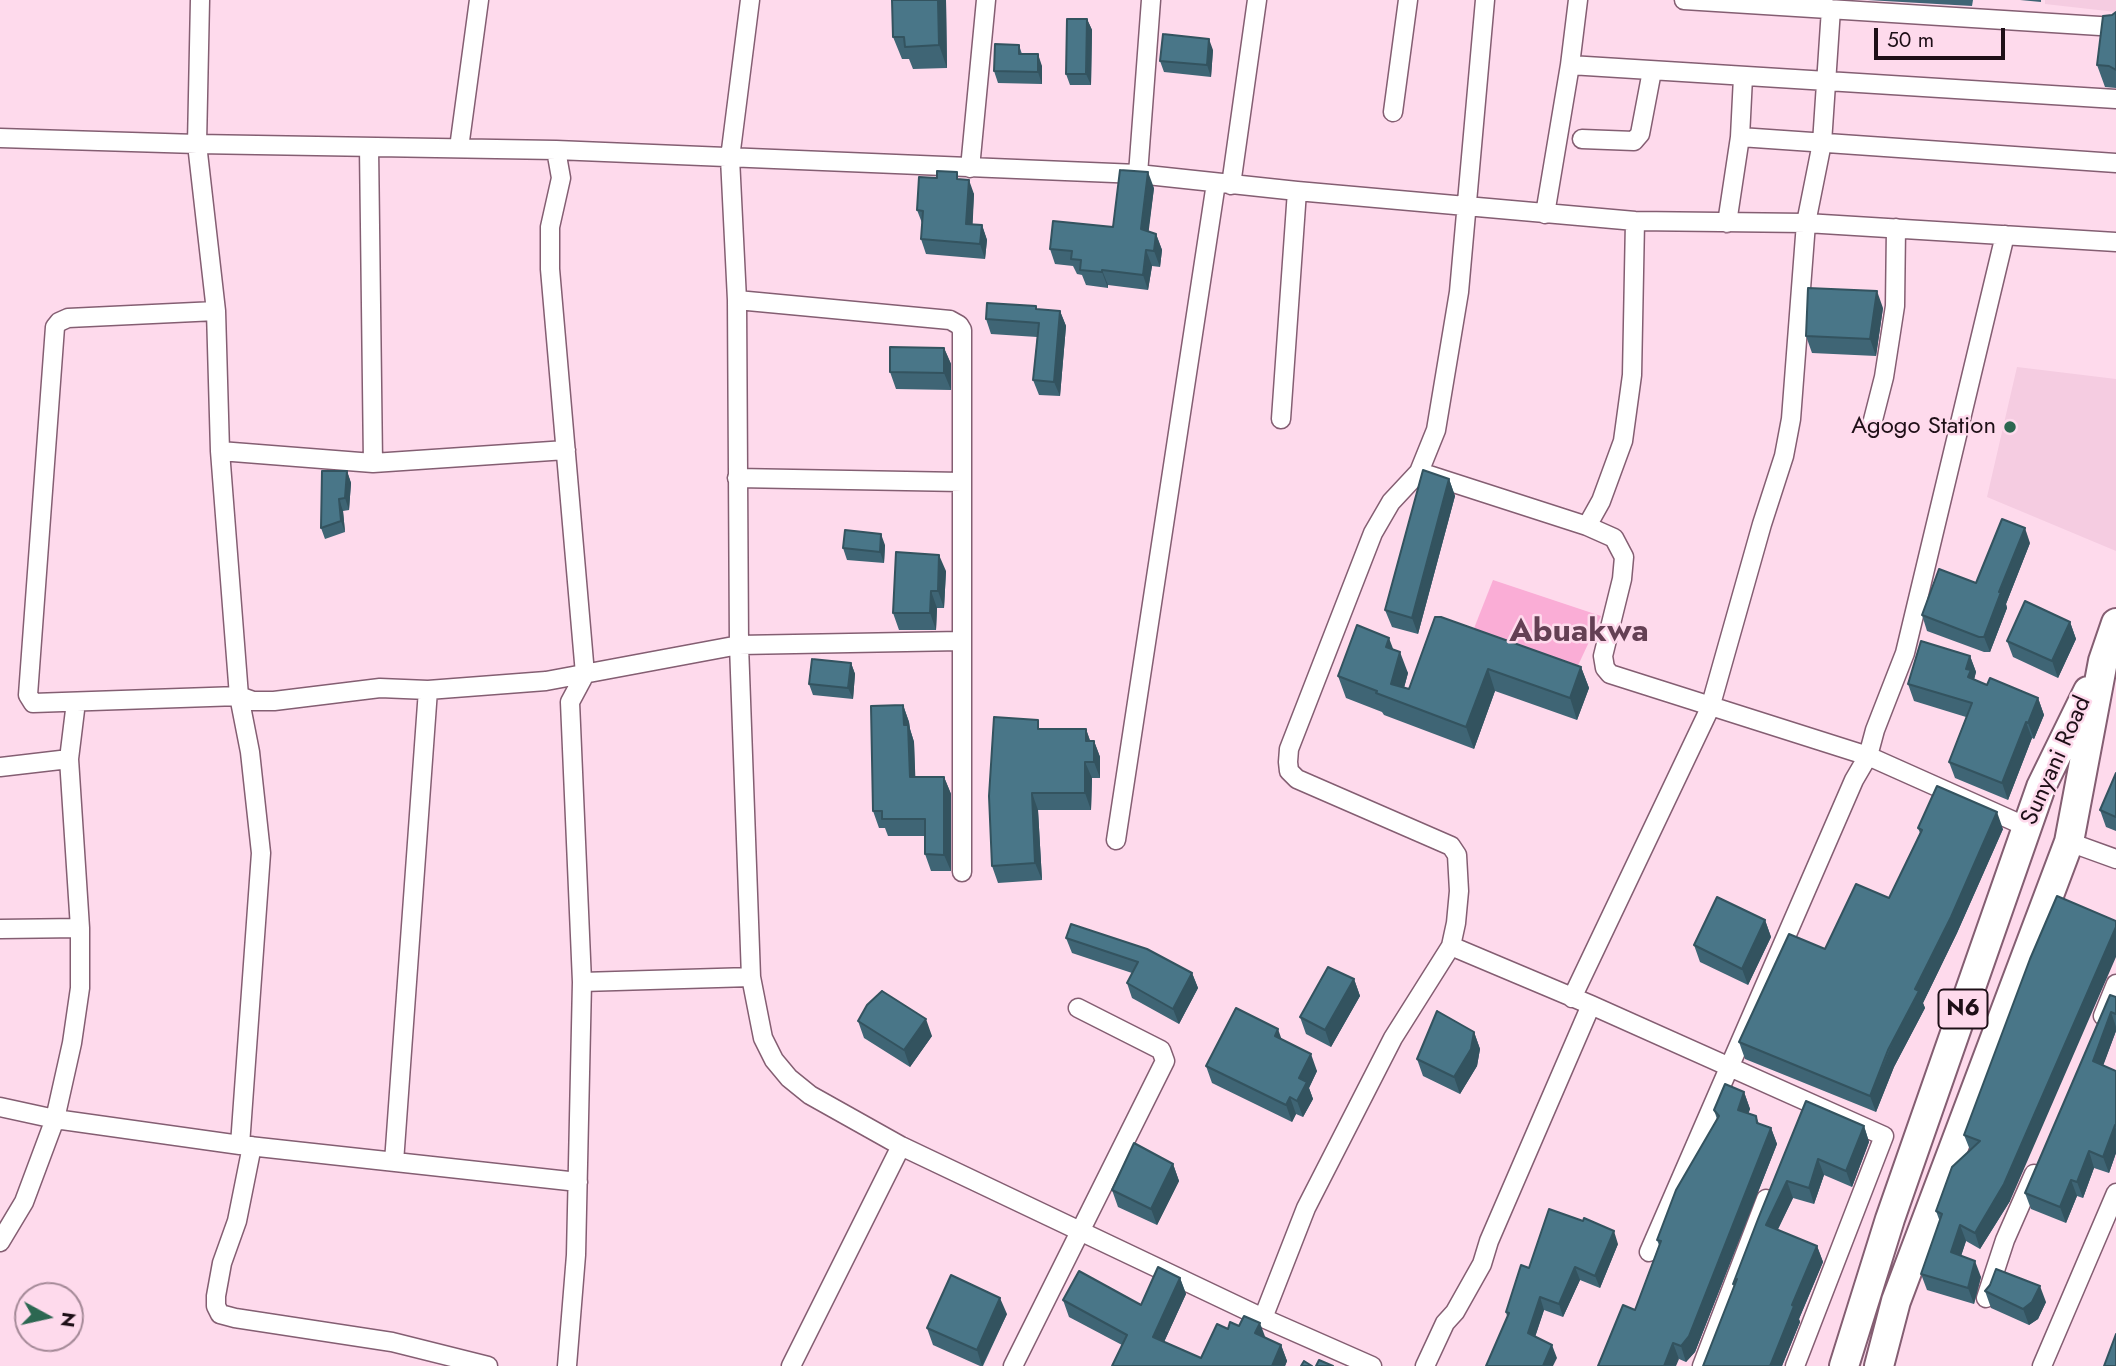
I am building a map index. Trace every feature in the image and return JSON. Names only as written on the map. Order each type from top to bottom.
[{"type":"main road","name":"N6","points":[[2103,661],[2116,623]]},
{"type":"main road","name":"Sunyani Road","points":[[1844,1366],[1890,1219],[2041,787],[2103,661]]},
{"type":"main road","name":"Sunyani Road","points":[[1879,1366],[1896,1301],[2069,842],[2103,661]]},
{"type":"street","points":[[200,0],[197,144],[216,311],[220,451],[239,696],[252,765],[261,853],[246,1145],[237,1221],[222,1264],[216,1307],[220,1314],[235,1318],[392,1342],[488,1366]]},
{"type":"street","points":[[459,148],[479,0]]},
{"type":"street","points":[[750,0],[730,158],[737,300],[739,645],[751,977],[762,1038],[774,1060],[789,1078],[810,1095],[901,1146],[1264,1318],[1372,1366]]},
{"type":"street","points":[[971,168],[986,0]]},
{"type":"street","points":[[1138,174],[1151,0]]},
{"type":"street","points":[[1116,840],[1223,184],[1257,0]]},
{"type":"street","points":[[1393,112],[1408,0]]},
{"type":"street","points":[[1264,1318],[1306,1208],[1352,1115],[1393,1038],[1451,946],[1459,891],[1455,850],[1297,779],[1289,771],[1287,762],[1289,749],[1373,533],[1391,502],[1419,471],[1436,430],[1459,292],[1485,0]]},
{"type":"street","points":[[1545,214],[1578,0]]},
{"type":"street","points":[[1685,0],[2116,27]]},
{"type":"street","points":[[1572,998],[1710,708],[1784,456],[1791,419],[1806,223],[1822,143],[1831,9]]},
{"type":"street","points":[[1570,65],[2116,99]]},
{"type":"street","points":[[1582,139],[1634,141],[1640,134],[1652,71]]},
{"type":"street","points":[[1727,223],[1740,137],[1743,77]]},
{"type":"street","points":[[1740,137],[2116,163]]},
{"type":"street","points":[[0,138],[556,150],[1138,174],[1545,214],[1635,220],[1806,223],[2116,242]]},
{"type":"street","points":[[369,147],[373,463]]},
{"type":"street","points":[[556,150],[561,178],[551,227],[550,269],[585,674],[570,702],[582,982],[576,1255],[568,1366]]},
{"type":"street","points":[[1281,419],[1297,191]]},
{"type":"street","points":[[1587,526],[1601,502],[1623,441],[1632,375],[1635,220]]},
{"type":"street","points":[[1873,421],[1884,377],[1895,306],[1896,228]]},
{"type":"street","points":[[1649,1252],[1854,780],[1868,756],[1875,730],[1905,653],[2005,235]]},
{"type":"street","points":[[737,300],[950,320],[962,330],[962,872]]},
{"type":"street","points":[[216,311],[68,318],[55,327],[28,695],[30,700],[37,704],[239,696],[253,701],[274,701],[380,688],[428,690],[546,681],[739,645],[961,642]]},
{"type":"street","points":[[220,451],[373,463],[566,450]]},
{"type":"street","points":[[1419,471],[1587,526],[1614,538],[1624,557],[1622,579],[1603,656],[1605,668],[1610,674],[1710,708],[1868,756],[2027,827]]},
{"type":"street","points":[[737,478],[962,482]]},
{"type":"street","points":[[394,1162],[428,690]]},
{"type":"street","points":[[0,1242],[24,1202],[55,1119],[72,1043],[80,988],[80,928],[69,759],[76,702]]},
{"type":"street","points":[[0,767],[69,759]]},
{"type":"street","points":[[2069,842],[2116,859]]},
{"type":"street","points":[[0,929],[80,928]]},
{"type":"street","points":[[1451,946],[1730,1068],[1804,1108],[1884,1136],[1795,1366]]},
{"type":"street","points":[[582,982],[751,977]]},
{"type":"street","points":[[2098,1028],[2116,984]]},
{"type":"street","points":[[1425,1366],[1445,1322],[1455,1312],[1482,1264],[1489,1241],[1591,1005]]},
{"type":"street","points":[[1013,1366],[1165,1061],[1161,1050],[1078,1008]]},
{"type":"street","points":[[0,1107],[55,1119],[246,1145],[578,1182]]},
{"type":"street","points":[[791,1366],[901,1146]]},
{"type":"street","points":[[1986,1298],[2005,1240],[2041,1159]]},
{"type":"street","points":[[1702,1366],[1774,1179]]},
{"type":"street","points":[[2042,1366],[2116,1193]]},
{"type":"shaded area","points":[[2045,0],[2116,0],[2116,12],[2045,4]]},
{"type":"shaded area","points":[[2017,367],[2116,379],[2116,551],[1987,497]]},
{"type":"shaded area","points":[[1493,580],[1601,616],[1575,672],[1471,636]]},
{"type":"building","points":[[892,0],[938,0],[939,45],[905,47],[904,37],[893,37]]},
{"type":"building","points":[[2116,12],[2116,70],[2097,65],[2103,16]]},
{"type":"building","points":[[1067,19],[1087,19],[1086,74],[1066,74]]},
{"type":"building","points":[[1163,34],[1209,39],[1207,65],[1160,61]]},
{"type":"building","points":[[995,44],[1019,45],[1019,54],[1038,54],[1038,72],[994,71]]},
{"type":"building","points":[[1120,170],[1148,172],[1141,229],[1156,234],[1154,251],[1146,250],[1143,275],[1080,270],[1081,260],[1071,259],[1072,251],[1050,249],[1053,221],[1113,227]]},
{"type":"building","points":[[937,171],[957,172],[957,179],[969,180],[966,224],[982,225],[980,244],[921,239],[923,211],[917,210],[919,177],[937,178]]},
{"type":"building","points":[[1808,288],[1877,291],[1870,339],[1806,336]]},
{"type":"building","points":[[987,303],[1036,306],[1036,309],[1060,311],[1054,382],[1033,380],[1039,323],[986,319]]},
{"type":"building","points":[[890,347],[944,348],[944,373],[890,372]]},
{"type":"building","points":[[1423,470],[1449,479],[1412,618],[1385,610]]},
{"type":"building","points":[[322,471],[347,471],[345,498],[339,499],[341,521],[321,528]]},
{"type":"building","points":[[2002,519],[2025,528],[1984,637],[1922,615],[1939,569],[1976,583]]},
{"type":"building","points":[[845,530],[881,534],[880,552],[843,548]]},
{"type":"building","points":[[896,552],[939,555],[938,591],[931,591],[930,613],[893,613]]},
{"type":"building","points":[[2025,601],[2070,622],[2052,661],[2007,641]]},
{"type":"building","points":[[1435,617],[1581,667],[1570,698],[1488,669],[1466,727],[1338,676],[1357,625],[1389,638],[1386,647],[1400,652],[1391,684],[1409,689]]},
{"type":"building","points":[[1921,641],[1970,656],[1966,669],[1971,670],[1968,677],[1987,685],[1990,678],[2038,698],[2002,783],[1949,762],[1972,703],[1908,684]]},
{"type":"building","points":[[812,659],[851,663],[848,688],[809,684]]},
{"type":"building","points":[[903,705],[904,725],[908,725],[910,777],[944,777],[944,855],[925,854],[925,819],[882,819],[882,811],[873,811],[871,706]]},
{"type":"building","points":[[994,717],[1038,720],[1038,729],[1086,729],[1086,741],[1094,741],[1094,762],[1085,762],[1085,793],[1032,793],[1035,863],[992,866],[989,796]]},
{"type":"building","points":[[2116,773],[2116,817],[2100,810]]},
{"type":"building","points":[[1937,786],[1997,812],[1951,917],[1915,989],[1919,991],[1888,1050],[1870,1096],[1739,1042],[1789,934],[1825,949],[1856,884],[1889,898],[1922,830],[1918,828]]},
{"type":"building","points":[[2057,896],[2116,921],[2116,927],[2004,1184],[1975,1233],[1960,1225],[1951,1252],[1975,1261],[1968,1288],[1921,1274],[1942,1214],[1936,1211],[1952,1167],[1980,1141],[1964,1135],[2030,959]]},
{"type":"building","points":[[1717,897],[1765,920],[1742,969],[1694,945]]},
{"type":"building","points":[[1071,924],[1147,949],[1192,973],[1173,1009],[1127,983],[1138,962],[1066,938]]},
{"type":"building","points":[[1328,967],[1354,979],[1325,1030],[1300,1017]]},
{"type":"building","points":[[882,991],[926,1019],[904,1050],[858,1021],[867,1005]]},
{"type":"building","points":[[2110,995],[2116,997],[2116,1014],[2111,1012],[2093,1061],[2116,1071],[2116,1126],[2103,1157],[2089,1151],[2077,1182],[2071,1180],[2060,1207],[2025,1193]]},
{"type":"building","points":[[1236,1008],[1278,1029],[1275,1036],[1311,1054],[1299,1078],[1307,1082],[1297,1101],[1290,1097],[1286,1105],[1206,1066]]},
{"type":"building","points":[[1437,1011],[1474,1032],[1471,1049],[1454,1077],[1417,1059]]},
{"type":"building","points":[[1725,1084],[1744,1092],[1738,1110],[1756,1116],[1757,1123],[1771,1128],[1689,1336],[1681,1346],[1673,1343],[1664,1366],[1598,1366],[1623,1305],[1635,1310],[1661,1241],[1657,1240],[1676,1190],[1719,1116],[1714,1110]]},
{"type":"building","points":[[1806,1101],[1864,1126],[1846,1171],[1818,1159],[1809,1188],[1787,1181],[1766,1225],[1817,1246],[1770,1366],[1703,1366],[1758,1219]]},
{"type":"building","points":[[1134,1143],[1173,1164],[1151,1209],[1112,1190]]},
{"type":"building","points":[[1549,1209],[1583,1221],[1584,1218],[1614,1231],[1595,1276],[1575,1267],[1559,1304],[1540,1297],[1528,1333],[1552,1345],[1543,1366],[1486,1366],[1509,1313],[1506,1312],[1521,1265],[1529,1268]]},
{"type":"building","points":[[1158,1267],[1180,1278],[1153,1337],[1201,1358],[1217,1324],[1228,1329],[1230,1322],[1239,1326],[1244,1316],[1260,1323],[1255,1333],[1281,1345],[1272,1366],[1112,1366],[1127,1335],[1063,1300],[1079,1271],[1141,1305]]},
{"type":"building","points":[[1996,1269],[2040,1286],[2032,1302],[2023,1309],[1985,1291]]},
{"type":"building","points":[[951,1275],[1000,1298],[977,1350],[927,1328]]},
{"type":"building","points":[[2116,1334],[2116,1366],[2104,1366]]},
{"type":"building","points":[[1319,1360],[1333,1366],[1316,1366]]},
{"type":"place","name":"Agogo Station","points":[[2010,427]]},
{"type":"district","name":"Abuakwa","points":[[1579,633]]}]
